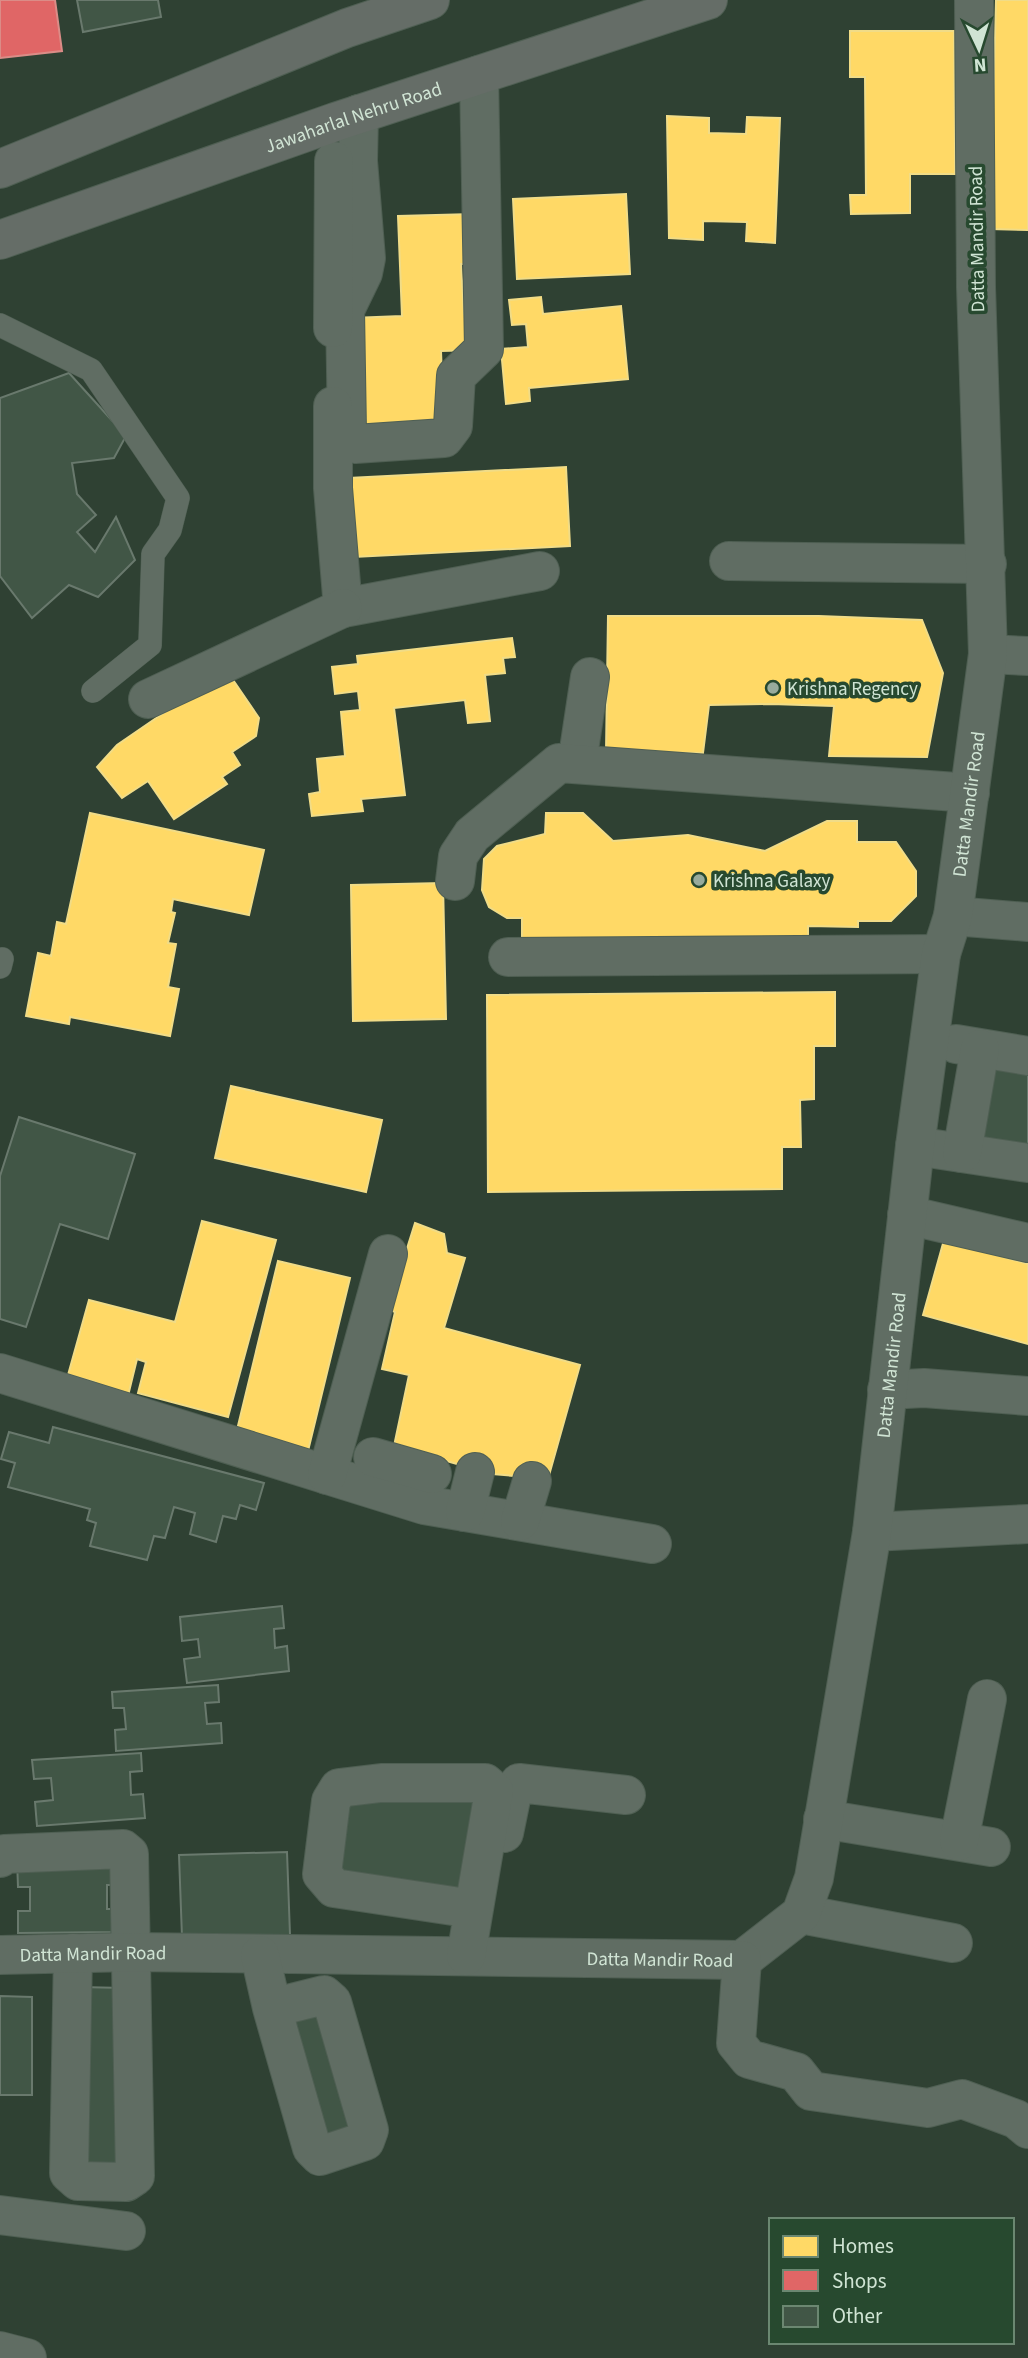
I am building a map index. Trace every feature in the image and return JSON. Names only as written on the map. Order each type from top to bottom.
[{"type":"main road","points":[[0,169],[347,28],[430,0]]},
{"type":"main road","name":"Jawaharlal Nehru Road","points":[[0,240],[347,118],[708,0]]},
{"type":"street","name":"Datta Mandir Road","points":[[0,1955],[73,1968],[133,1968],[260,1955],[742,1960],[801,1914],[814,1878],[872,1532],[915,1146],[941,954],[953,916],[988,654],[976,286],[974,0]]},
{"type":"street","points":[[347,118],[358,161],[366,258],[360,282],[345,310],[347,432],[355,444],[444,438],[453,426],[456,376],[484,349],[479,75]]},
{"type":"street","points":[[343,608],[332,488],[347,118]]},
{"type":"street","points":[[729,561],[987,564]]},
{"type":"street","points":[[148,699],[343,608],[541,570]]},
{"type":"street","points":[[988,654],[1028,656]]},
{"type":"street","points":[[578,763],[590,677]]},
{"type":"street","points":[[455,881],[458,856],[472,835],[559,763],[970,793]]},
{"type":"street","points":[[953,916],[1028,922]]},
{"type":"street","points":[[508,957],[941,954]]},
{"type":"street","points":[[930,1040],[1028,1056]]},
{"type":"street","points":[[962,1153],[980,1049]]},
{"type":"street","points":[[915,1146],[1028,1163]]},
{"type":"street","points":[[906,1215],[1028,1243]]},
{"type":"street","points":[[359,1467],[388,1254]]},
{"type":"street","points":[[0,1373],[359,1467],[430,1480],[465,1512],[652,1544]]},
{"type":"street","points":[[887,1390],[925,1388],[1028,1396]]},
{"type":"street","points":[[465,1512],[475,1472]]},
{"type":"street","points":[[520,1521],[532,1481]]},
{"type":"street","points":[[872,1532],[1028,1524]]},
{"type":"street","points":[[823,1819],[975,1844],[987,1699]]},
{"type":"street","points":[[473,1909],[334,1888],[322,1874],[331,1801],[339,1788],[381,1783],[485,1783],[494,1791],[473,1909],[474,1956]]},
{"type":"street","points":[[474,1956],[512,1794],[519,1783],[625,1795]]},
{"type":"street","points":[[0,1858],[4,1854],[123,1849],[129,1854],[135,2176],[126,2182],[78,2181],[69,2173],[73,1968]]},
{"type":"street","points":[[801,1914],[953,1943]]},
{"type":"street","points":[[260,1955],[272,2008]]},
{"type":"street","points":[[742,1960],[736,2043],[749,2059],[796,2072],[811,2091],[928,2108],[962,2099],[1016,2119],[1028,2129]]},
{"type":"street","points":[[0,2215],[126,2231]]},
{"type":"street","points":[[0,2351],[27,2358]]},
{"type":"lane","points":[[0,325],[91,370],[178,498],[170,530],[153,554],[149,645],[93,691]]},
{"type":"building: Homes","points":[[996,0],[1028,0],[1028,230],[990,229]]},
{"type":"building: Homes","points":[[850,31],[954,31],[955,174],[910,174],[910,213],[851,214],[850,195],[866,195],[865,77],[850,77]]},
{"type":"building: Homes","points":[[667,116],[709,118],[709,133],[746,134],[747,117],[780,118],[775,243],[746,241],[747,222],[703,221],[703,240],[669,238]]},
{"type":"building: Homes","points":[[626,194],[630,274],[517,279],[513,199]]},
{"type":"building: Homes","points":[[473,214],[474,264],[461,264],[464,314],[476,314],[477,350],[441,351],[444,430],[357,434],[352,318],[402,316],[398,216]]},
{"type":"building: Homes","points":[[541,297],[543,314],[621,306],[628,379],[529,388],[530,401],[506,404],[501,349],[528,347],[526,324],[512,325],[509,300]]},
{"type":"building: Homes","points":[[566,467],[570,546],[354,557],[349,478]]},
{"type":"building: Homes","name":"Krishna Regency","points":[[608,616],[819,616],[922,620],[943,673],[927,757],[829,756],[834,706],[771,704],[709,705],[703,753],[606,752]]},
{"type":"building: Homes","points":[[512,638],[515,657],[503,658],[505,673],[485,675],[490,721],[468,723],[465,700],[394,708],[405,795],[361,799],[363,811],[312,816],[309,794],[320,792],[317,759],[345,756],[341,712],[360,710],[358,691],[335,694],[332,667],[358,664],[357,656]]},
{"type":"building: Homes","points":[[229,674],[259,718],[256,736],[232,752],[240,765],[222,777],[227,784],[174,819],[148,781],[122,798],[97,767],[117,745],[197,690]]},
{"type":"building: Homes","points":[[90,813],[264,850],[249,915],[173,899],[171,912],[175,913],[168,943],[176,944],[168,987],[179,989],[170,1036],[70,1017],[69,1024],[26,1016],[38,953],[51,956],[57,922],[66,924]]},
{"type":"building: Homes","name":"Krishna Galaxy","points":[[546,813],[583,813],[613,841],[688,835],[765,851],[827,821],[857,821],[857,842],[896,842],[916,871],[916,896],[891,921],[858,921],[858,927],[808,926],[808,943],[522,942],[522,918],[507,918],[489,907],[482,890],[484,859],[497,846],[545,834]]},
{"type":"building: Homes","points":[[443,883],[446,1019],[353,1021],[351,885]]},
{"type":"building: Homes","points":[[835,992],[835,1046],[814,1046],[814,1099],[800,1100],[801,1147],[782,1147],[782,1189],[488,1192],[487,995]]},
{"type":"building: Homes","points":[[231,1086],[382,1120],[366,1192],[215,1158]]},
{"type":"building: Homes","points":[[202,1221],[276,1240],[228,1417],[138,1393],[146,1362],[137,1359],[126,1404],[91,1395],[95,1382],[68,1375],[89,1300],[175,1322]]},
{"type":"building: Homes","points":[[415,1223],[444,1234],[447,1253],[465,1258],[444,1328],[580,1365],[548,1479],[492,1474],[394,1446],[409,1375],[382,1369],[395,1312],[388,1309]]},
{"type":"building: Homes","points":[[944,1240],[1028,1264],[1028,1344],[923,1315]]},
{"type":"building: Homes","points":[[278,1261],[350,1278],[308,1451],[236,1434]]},
{"type":"building: Shops","points":[[0,0],[55,0],[62,51],[0,58]]},
{"type":"building: Other","points":[[77,0],[158,0],[161,17],[83,32]]},
{"type":"building: Other","points":[[69,373],[126,436],[114,458],[72,463],[77,494],[96,515],[77,532],[95,552],[116,517],[135,560],[98,597],[69,585],[32,618],[0,576],[0,398]]},
{"type":"building: Other","points":[[981,1065],[1028,1071],[1028,1154],[969,1147]]},
{"type":"building: Other","points":[[19,1117],[135,1154],[108,1239],[60,1224],[26,1327],[0,1319],[0,1176]]},
{"type":"building: Other","points":[[53,1427],[264,1483],[256,1510],[240,1505],[236,1519],[223,1516],[216,1542],[190,1534],[195,1513],[174,1507],[165,1538],[154,1536],[147,1560],[90,1546],[96,1523],[87,1520],[90,1509],[8,1487],[15,1463],[1,1459],[9,1432],[49,1443]]},
{"type":"building: Other","points":[[282,1606],[284,1628],[274,1629],[275,1648],[287,1646],[289,1671],[187,1683],[184,1659],[200,1657],[198,1639],[182,1641],[180,1617]]},
{"type":"building: Other","points":[[218,1685],[219,1702],[205,1703],[207,1724],[221,1723],[222,1743],[116,1751],[115,1730],[126,1729],[124,1708],[113,1708],[112,1692]]},
{"type":"building: Other","points":[[141,1753],[142,1771],[130,1772],[131,1795],[143,1794],[145,1818],[37,1826],[35,1802],[53,1800],[51,1778],[34,1779],[32,1760]]},
{"type":"building: Other","points":[[484,1792],[464,1906],[330,1879],[342,1797]]},
{"type":"building: Other","points":[[287,1852],[290,1935],[182,1937],[179,1855]]},
{"type":"building: Other","points":[[17,1859],[113,1859],[113,1885],[107,1885],[107,1909],[113,1909],[113,1932],[18,1933],[18,1911],[30,1911],[30,1887],[18,1887]]},
{"type":"building: Other","points":[[79,1987],[125,1988],[129,2173],[75,2172]]},
{"type":"building: Other","points":[[0,1996],[32,1997],[32,2095],[0,2095]]},
{"type":"building: Other","points":[[326,2002],[366,2134],[320,2148],[279,2016]]},
{"type":"place","name":"Krishna Regency","points":[[773,688]]},
{"type":"place","name":"Krishna Galaxy","points":[[699,880]]}]
